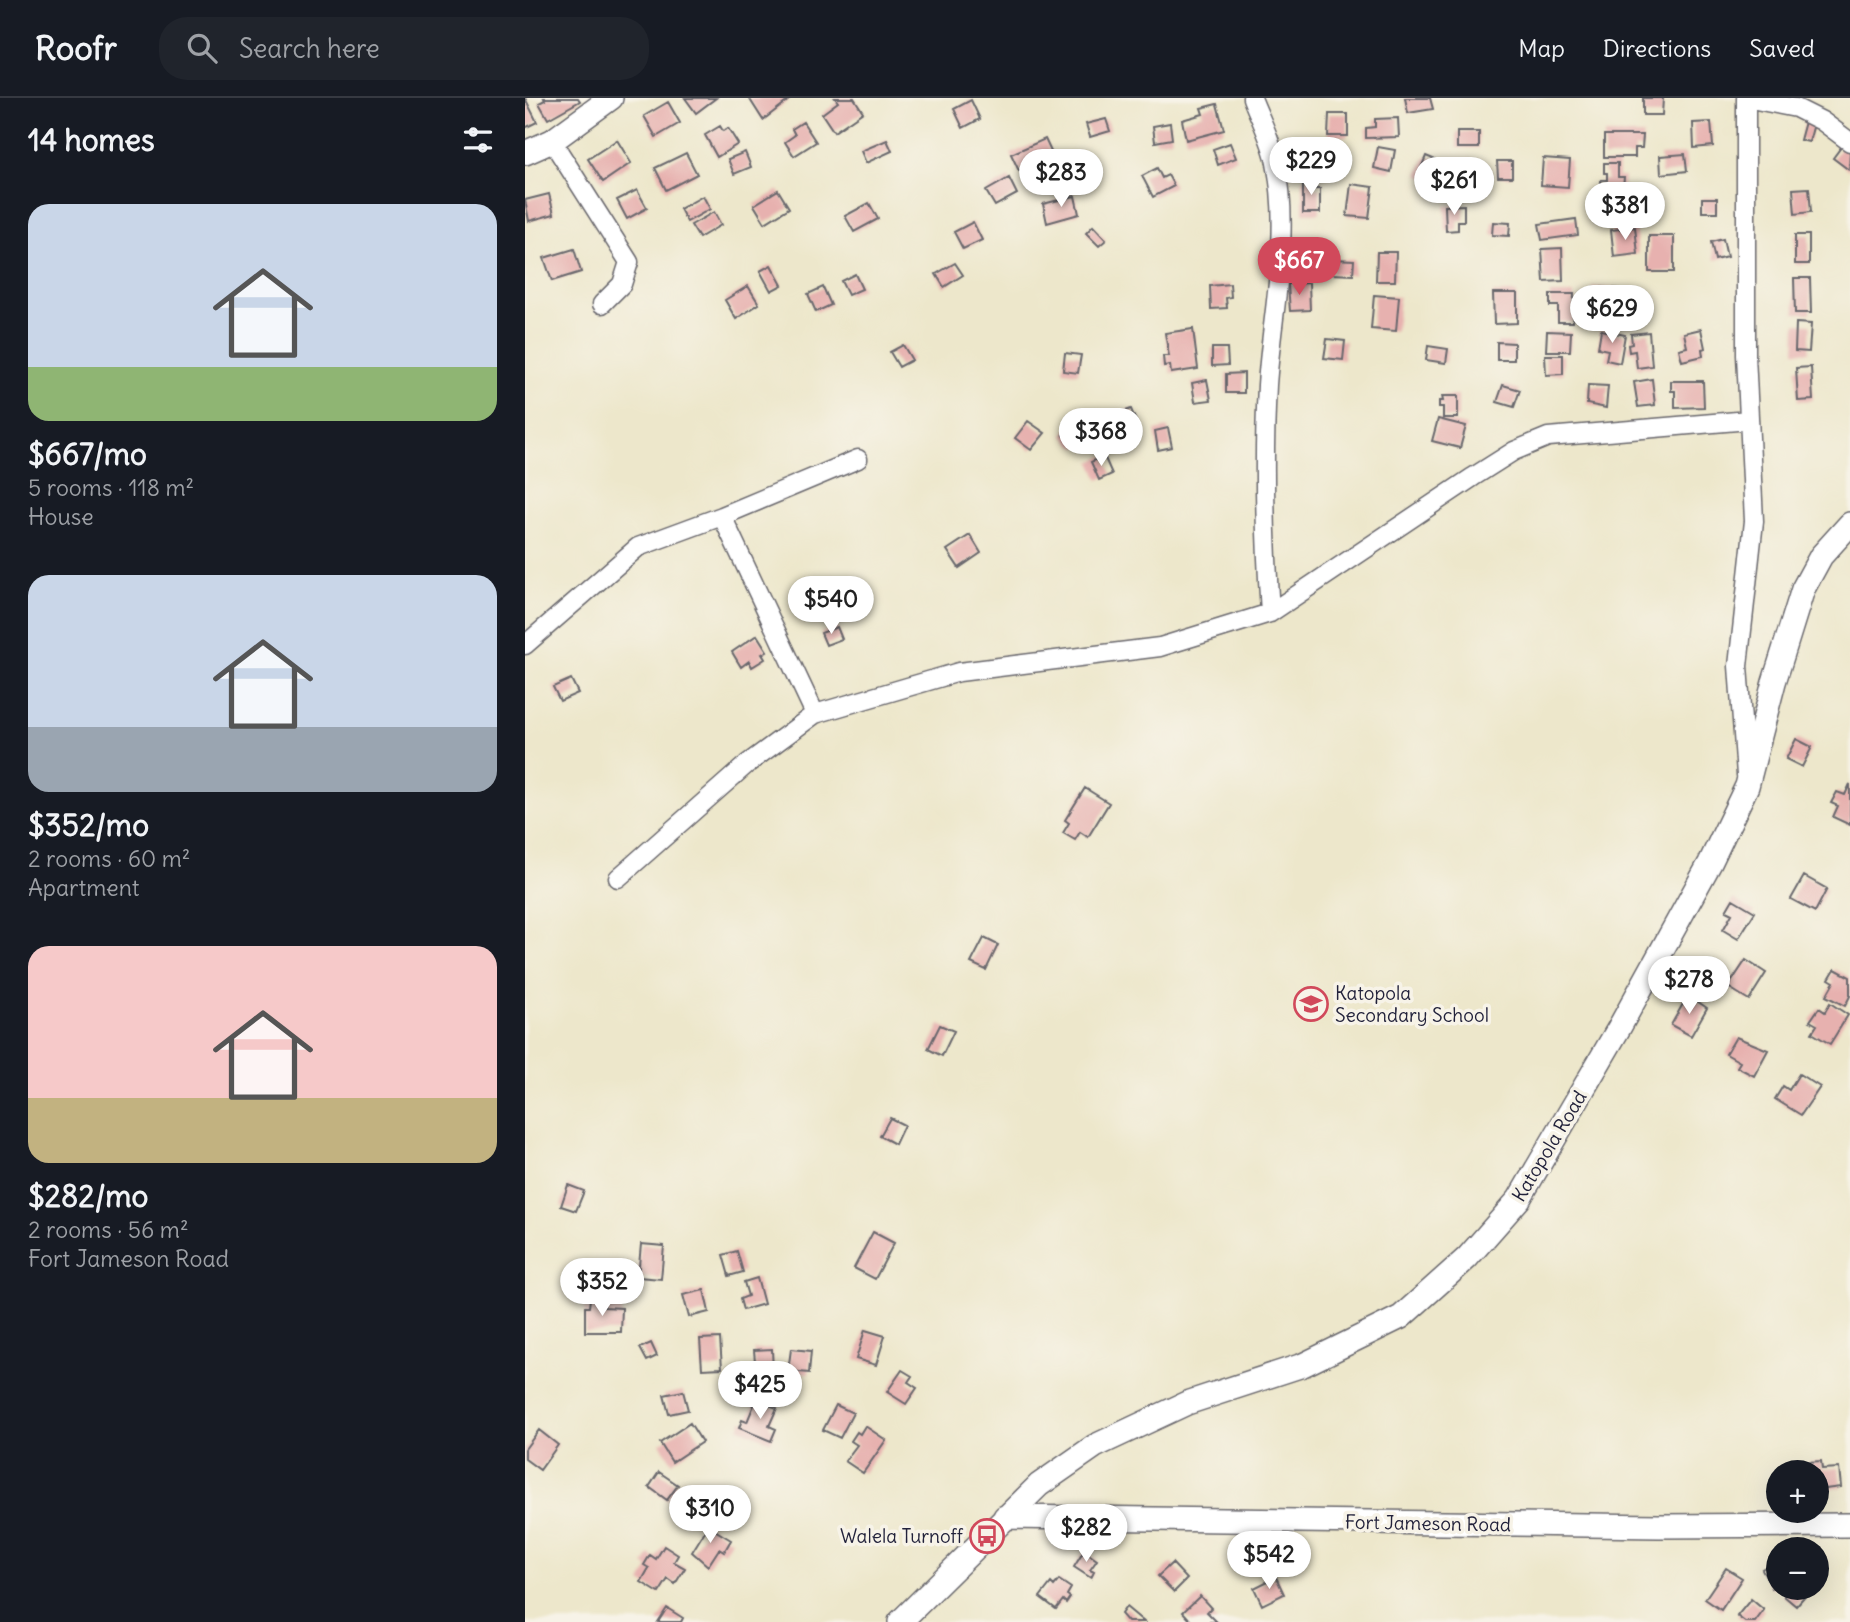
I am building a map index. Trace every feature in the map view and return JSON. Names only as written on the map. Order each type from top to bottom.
[{"type":"street","points":[[525,153],[552,141],[611,98]]},
{"type":"street","points":[[1252,98],[1276,160],[1282,206],[1280,263],[1267,384],[1264,520],[1270,613]]},
{"type":"street","points":[[1747,786],[1738,666],[1754,521],[1746,341],[1746,98],[1796,108],[1822,121],[1850,142]]},
{"type":"street","points":[[552,141],[629,262],[622,284],[602,304]]},
{"type":"street","points":[[618,878],[747,764],[815,714],[959,672],[1160,647],[1270,613],[1514,451],[1548,437],[1749,420]]},
{"type":"street","points":[[525,645],[638,547],[722,516],[858,459]]},
{"type":"street","points":[[722,516],[815,714]]},
{"type":"street","name":"Katopola Road","points":[[900,1622],[1039,1485],[1095,1446],[1187,1403],[1303,1365],[1401,1317],[1467,1258],[1519,1199],[1619,1028],[1710,863],[1747,786],[1774,682],[1803,589],[1821,556],[1850,524]]},
{"type":"street","name":"Fort Jameson Road","points":[[1005,1517],[1659,1526],[1850,1525]]},
{"type":"building","points":[[525,98],[537,122],[525,128]]},
{"type":"building","points":[[544,98],[578,98],[580,101],[548,119],[539,103],[545,100]]},
{"type":"building","points":[[685,98],[716,98],[696,113]]},
{"type":"building","points":[[749,98],[787,98],[789,100],[763,120]]},
{"type":"building","points":[[835,98],[854,98],[863,112],[834,132],[822,114],[838,102]]},
{"type":"building","points":[[1405,98],[1430,98],[1433,109],[1408,113]]},
{"type":"building","points":[[1643,98],[1663,98],[1662,115],[1643,115]]},
{"type":"building","points":[[971,100],[980,119],[963,128],[954,109]]},
{"type":"building","points":[[668,102],[680,123],[656,137],[644,116]]},
{"type":"building","points":[[1217,104],[1224,130],[1186,140],[1182,120],[1203,114],[1201,108]]},
{"type":"building","points":[[1329,114],[1348,114],[1348,136],[1328,136]]},
{"type":"building","points":[[1398,118],[1399,137],[1366,138],[1366,128],[1375,127],[1375,119]]},
{"type":"building","points":[[1806,118],[1815,120],[1809,142],[1800,140]]},
{"type":"building","points":[[1106,119],[1110,131],[1090,137],[1086,124]]},
{"type":"building","points":[[803,122],[816,142],[794,156],[785,142],[795,135],[792,129]]},
{"type":"building","points":[[1711,122],[1713,146],[1694,148],[1693,123]]},
{"type":"building","points":[[1170,123],[1172,139],[1155,142],[1153,126]]},
{"type":"building","points":[[720,126],[723,131],[728,128],[738,144],[717,157],[705,135]]},
{"type":"building","points":[[1457,132],[1479,132],[1479,148],[1457,148]]},
{"type":"building","points":[[1604,135],[1643,135],[1642,148],[1635,148],[1635,157],[1604,157]]},
{"type":"building","points":[[1045,139],[1053,156],[1019,171],[1011,154]]},
{"type":"building","points":[[617,140],[631,163],[603,182],[588,159]]},
{"type":"building","points":[[887,140],[892,151],[866,163],[861,151]]},
{"type":"building","points":[[1230,143],[1236,158],[1218,165],[1213,149]]},
{"type":"building","points":[[1842,146],[1850,152],[1849,170],[1833,158]]},
{"type":"building","points":[[1378,147],[1395,150],[1391,172],[1374,168]]},
{"type":"building","points":[[745,152],[751,167],[734,174],[728,159]]},
{"type":"building","points":[[686,153],[697,174],[666,190],[655,168]]},
{"type":"building","points":[[1685,154],[1687,171],[1661,174],[1660,156]]},
{"type":"building","points":[[1426,156],[1438,161],[1430,180],[1418,175]]},
{"type":"building","points":[[1543,158],[1570,160],[1568,187],[1541,185]]},
{"type":"building","points":[[1497,161],[1512,161],[1512,177],[1498,177]]},
{"type":"building","points":[[1604,163],[1618,163],[1618,177],[1624,177],[1623,187],[1601,187],[1601,180],[1607,180]]},
{"type":"building","points":[[1157,168],[1162,178],[1168,175],[1174,186],[1153,197],[1142,176]]},
{"type":"building","points":[[1009,178],[1017,194],[995,206],[986,191]]},
{"type":"building","points":[[1303,179],[1314,179],[1314,189],[1320,189],[1320,213],[1303,213]]},
{"type":"building","points":[[1351,184],[1373,187],[1369,218],[1347,216]]},
{"type":"building","points":[[1809,188],[1811,212],[1795,214],[1793,189]]},
{"type":"building","points":[[637,190],[647,208],[627,219],[617,200]]},
{"type":"building","points":[[778,190],[789,208],[765,223],[754,205]]},
{"type":"building","points":[[549,194],[554,214],[529,221],[525,200]]},
{"type":"building","points":[[703,196],[710,209],[687,222],[680,209]]},
{"type":"building","points":[[1075,196],[1079,214],[1047,223],[1043,204]]},
{"type":"building","points":[[1615,196],[1616,205],[1625,204],[1626,219],[1595,223],[1593,205],[1602,204],[1601,197]]},
{"type":"building","points":[[1702,198],[1717,198],[1717,212],[1702,212]]},
{"type":"building","points":[[869,203],[878,219],[854,232],[845,216]]},
{"type":"building","points":[[1464,205],[1464,221],[1458,221],[1458,230],[1446,231],[1445,206]]},
{"type":"building","points":[[714,212],[721,225],[699,238],[691,225]]},
{"type":"building","points":[[1576,219],[1578,235],[1542,240],[1539,224]]},
{"type":"building","points":[[973,222],[982,240],[963,249],[954,232]]},
{"type":"building","points":[[1493,222],[1510,223],[1509,236],[1492,235]]},
{"type":"building","points":[[1093,226],[1106,240],[1099,246],[1086,233]]},
{"type":"building","points":[[1635,227],[1638,254],[1614,257],[1611,230]]},
{"type":"building","points":[[1795,235],[1809,235],[1809,264],[1795,264]]},
{"type":"building","points":[[1649,236],[1674,236],[1674,272],[1649,272]]},
{"type":"building","points":[[1723,239],[1727,257],[1715,260],[1711,242]]},
{"type":"building","points":[[1562,248],[1563,281],[1544,282],[1542,249]]},
{"type":"building","points":[[574,249],[581,272],[552,281],[544,258]]},
{"type":"building","points":[[1377,252],[1396,252],[1395,281],[1376,281]]},
{"type":"building","points":[[1332,259],[1354,260],[1353,275],[1332,274]]},
{"type":"building","points":[[955,263],[963,275],[944,287],[936,274]]},
{"type":"building","points":[[771,265],[782,285],[771,291],[760,271]]},
{"type":"building","points":[[855,274],[862,289],[848,295],[841,281]]},
{"type":"building","points":[[1794,278],[1810,278],[1811,313],[1795,313]]},
{"type":"building","points":[[1309,283],[1310,310],[1290,311],[1288,284]]},
{"type":"building","points":[[1230,284],[1231,297],[1226,298],[1227,308],[1211,309],[1210,286]]},
{"type":"building","points":[[748,286],[759,304],[736,319],[725,300]]},
{"type":"building","points":[[823,287],[831,305],[816,312],[808,294]]},
{"type":"building","points":[[1593,287],[1620,289],[1619,304],[1592,302]]},
{"type":"building","points":[[1493,293],[1517,293],[1517,323],[1494,324]]},
{"type":"building","points":[[1550,294],[1574,294],[1573,322],[1558,322],[1558,306],[1550,306]]},
{"type":"building","points":[[1374,295],[1399,297],[1396,331],[1371,329]]},
{"type":"building","points":[[1796,323],[1811,324],[1809,352],[1795,351]]},
{"type":"building","points":[[1193,329],[1198,369],[1171,373],[1170,365],[1164,366],[1163,356],[1169,356],[1165,333]]},
{"type":"building","points":[[1701,329],[1705,348],[1702,349],[1703,356],[1682,361],[1679,349],[1687,347],[1684,333]]},
{"type":"building","points":[[1601,330],[1625,335],[1620,363],[1606,360],[1608,350],[1598,348]]},
{"type":"building","points":[[1547,331],[1571,332],[1570,351],[1546,351]]},
{"type":"building","points":[[1649,332],[1652,366],[1637,368],[1635,351],[1629,352],[1631,334]]},
{"type":"building","points":[[1327,339],[1345,341],[1343,360],[1324,358]]},
{"type":"building","points":[[1497,342],[1514,343],[1514,360],[1497,360]]},
{"type":"building","points":[[903,345],[912,360],[899,367],[890,352]]},
{"type":"building","points":[[1428,346],[1448,349],[1446,363],[1426,360]]},
{"type":"building","points":[[1212,348],[1227,348],[1228,365],[1212,366]]},
{"type":"building","points":[[1065,353],[1081,355],[1078,373],[1063,371]]},
{"type":"building","points":[[1545,355],[1563,355],[1563,374],[1546,375]]},
{"type":"building","points":[[1811,367],[1813,400],[1798,401],[1796,368]]},
{"type":"building","points":[[1244,373],[1244,393],[1226,393],[1226,374]]},
{"type":"building","points":[[1652,379],[1655,405],[1638,407],[1634,382]]},
{"type":"building","points":[[1207,380],[1211,400],[1195,402],[1192,383]]},
{"type":"building","points":[[1671,381],[1703,381],[1704,407],[1675,408],[1675,391],[1671,391]]},
{"type":"building","points":[[1503,385],[1520,390],[1514,407],[1497,402]]},
{"type":"building","points":[[1588,385],[1608,386],[1606,408],[1587,404]]},
{"type":"building","points":[[1442,396],[1458,396],[1458,418],[1443,418],[1443,407],[1439,407],[1439,401],[1443,401]]},
{"type":"building","points":[[1131,409],[1137,424],[1122,429],[1117,414]]},
{"type":"building","points":[[1438,419],[1466,426],[1460,448],[1432,441]]},
{"type":"building","points":[[1028,421],[1045,433],[1031,450],[1015,438]]},
{"type":"building","points":[[1074,422],[1086,433],[1077,448],[1063,435]]},
{"type":"building","points":[[1168,428],[1172,447],[1158,450],[1155,431]]},
{"type":"building","points":[[1104,456],[1112,474],[1099,480],[1091,462]]},
{"type":"building","points":[[970,535],[981,553],[959,568],[947,550]]},
{"type":"building","points":[[837,627],[842,639],[826,645],[821,633]]},
{"type":"building","points":[[757,635],[767,651],[762,654],[765,659],[752,667],[749,661],[741,667],[732,652]]},
{"type":"building","points":[[571,679],[578,693],[560,701],[553,687]]},
{"type":"building","points":[[1796,739],[1812,747],[1802,767],[1786,759]]},
{"type":"building","points":[[1850,784],[1850,825],[1833,817],[1838,806],[1831,803],[1837,792],[1845,795]]},
{"type":"building","points":[[1085,788],[1109,803],[1088,837],[1080,832],[1075,840],[1063,833],[1069,823],[1065,820]]},
{"type":"building","points":[[1804,876],[1827,889],[1815,912],[1791,899]]},
{"type":"building","points":[[1733,899],[1755,912],[1738,939],[1723,930],[1732,914],[1726,911]]},
{"type":"building","points":[[984,938],[998,945],[986,970],[971,963]]},
{"type":"building","points":[[1746,960],[1766,973],[1749,1000],[1728,987]]},
{"type":"building","points":[[1835,969],[1850,977],[1850,996],[1845,1006],[1826,996],[1834,982],[1829,979]]},
{"type":"building","points":[[1688,995],[1707,1008],[1691,1036],[1671,1025]]},
{"type":"building","points":[[1830,1003],[1848,1015],[1830,1044],[1812,1033],[1817,1025],[1810,1021],[1819,1008],[1825,1012]]},
{"type":"building","points":[[940,1025],[954,1031],[942,1056],[928,1049]]},
{"type":"building","points":[[1736,1037],[1768,1050],[1754,1076],[1737,1067],[1740,1062],[1726,1054]]},
{"type":"building","points":[[1799,1074],[1820,1087],[1801,1115],[1775,1099],[1783,1086],[1789,1090]]},
{"type":"building","points":[[890,1118],[904,1125],[895,1144],[880,1136]]},
{"type":"building","points":[[568,1185],[584,1191],[576,1211],[561,1206]]},
{"type":"building","points":[[873,1232],[894,1243],[875,1279],[854,1268]]},
{"type":"building","points":[[641,1244],[664,1246],[661,1279],[638,1277]]},
{"type":"building","points":[[737,1251],[743,1272],[729,1276],[723,1255]]},
{"type":"building","points":[[757,1278],[764,1304],[743,1310],[740,1299],[748,1296],[744,1282]]},
{"type":"building","points":[[704,1290],[709,1312],[689,1317],[683,1295]]},
{"type":"building","points":[[590,1299],[604,1299],[604,1307],[622,1308],[621,1332],[585,1332],[585,1307],[589,1307]]},
{"type":"building","points":[[865,1330],[885,1336],[876,1365],[856,1359]]},
{"type":"building","points":[[720,1338],[722,1368],[702,1369],[700,1339]]},
{"type":"building","points":[[651,1343],[657,1356],[647,1361],[640,1348]]},
{"type":"building","points":[[772,1349],[773,1372],[756,1373],[754,1350]]},
{"type":"building","points":[[791,1349],[811,1351],[809,1373],[788,1371]]},
{"type":"building","points":[[902,1370],[912,1376],[908,1382],[917,1388],[906,1404],[887,1392]]},
{"type":"building","points":[[683,1391],[688,1410],[669,1414],[664,1395]]},
{"type":"building","points":[[756,1400],[777,1408],[769,1426],[776,1429],[771,1441],[739,1428],[742,1420],[747,1422]]},
{"type":"building","points":[[836,1405],[853,1413],[840,1438],[823,1430]]},
{"type":"building","points":[[690,1423],[702,1442],[672,1462],[660,1443]]},
{"type":"building","points":[[865,1426],[886,1440],[863,1473],[845,1461],[857,1445],[851,1441]]},
{"type":"building","points":[[539,1430],[558,1445],[540,1470],[525,1459],[525,1449]]},
{"type":"building","points":[[1839,1468],[1841,1487],[1829,1488],[1829,1469]]},
{"type":"building","points":[[659,1472],[678,1485],[667,1500],[649,1487]]},
{"type":"building","points":[[708,1526],[731,1540],[724,1552],[719,1549],[708,1566],[692,1552]]},
{"type":"building","points":[[664,1546],[678,1555],[674,1562],[685,1568],[675,1584],[668,1579],[659,1593],[641,1582],[649,1568],[644,1565],[650,1555],[656,1559]]},
{"type":"building","points":[[1084,1551],[1097,1560],[1090,1570],[1094,1572],[1091,1578],[1074,1567]]},
{"type":"building","points":[[1172,1563],[1187,1579],[1174,1592],[1158,1576]]},
{"type":"building","points":[[1726,1568],[1742,1578],[1721,1610],[1705,1599]]},
{"type":"building","points":[[1276,1577],[1284,1594],[1262,1605],[1254,1588]]},
{"type":"building","points":[[1059,1580],[1071,1588],[1066,1603],[1063,1600],[1056,1609],[1040,1597],[1051,1583],[1054,1586]]},
{"type":"building","points":[[1200,1596],[1211,1608],[1207,1612],[1217,1622],[1192,1622],[1183,1612]]},
{"type":"building","points":[[1751,1599],[1764,1610],[1755,1622],[1745,1622],[1737,1616]]},
{"type":"building","points":[[1789,1600],[1801,1600],[1796,1606]]},
{"type":"building","points":[[1126,1607],[1144,1622],[1128,1622],[1121,1614]]},
{"type":"building","points":[[667,1608],[683,1618],[681,1622],[658,1622]]},
{"type":"place","name":"Katopola Secondary School","points":[[1311,1004]]},
{"type":"place","name":"Walela Turnoff","points":[[987,1536]]}]
